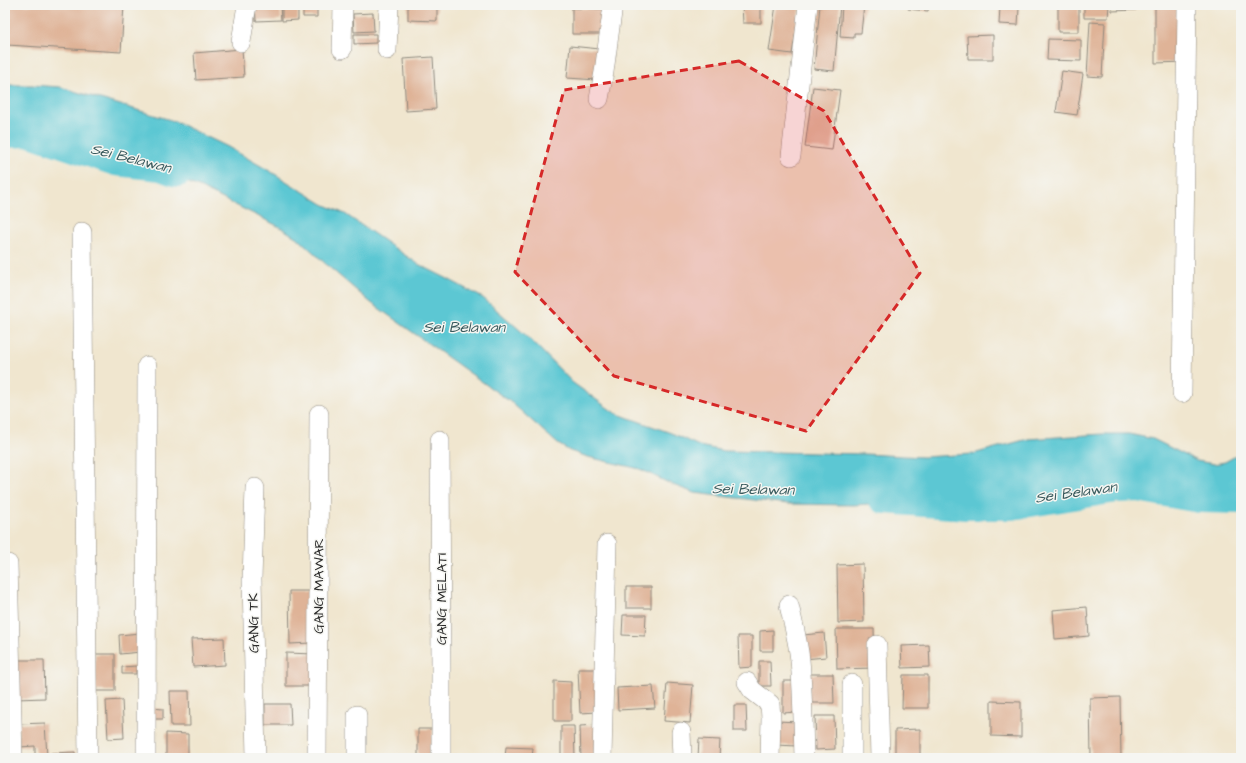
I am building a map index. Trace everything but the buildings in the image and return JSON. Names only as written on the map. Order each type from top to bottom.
[{"type":"street","points":[[241,42],[248,5]]},
{"type":"street","points":[[342,49],[343,5]]},
{"type":"street","points":[[387,50],[389,5]]},
{"type":"street","points":[[599,99],[613,5]]},
{"type":"street","points":[[791,156],[808,5]]},
{"type":"street","points":[[1182,392],[1187,5]]},
{"type":"street","points":[[82,232],[88,758]]},
{"type":"street","points":[[146,758],[147,366]]},
{"type":"street","name":"GANG MAWAR","points":[[317,758],[319,414]]},
{"type":"street","name":"GANG MELATI","points":[[440,440],[442,668],[441,758]]},
{"type":"street","name":"GANG TK","points":[[255,488],[252,579],[256,758]]},
{"type":"street","points":[[602,758],[607,544]]},
{"type":"street","points":[[8,564],[13,758]]},
{"type":"street","points":[[789,605],[796,636],[803,699],[804,758]]},
{"type":"street","points":[[877,645],[880,758]]},
{"type":"street","points":[[747,682],[752,690],[770,704],[770,758]]},
{"type":"street","points":[[852,684],[852,758]]},
{"type":"street","points":[[357,715],[357,758]]},
{"type":"street","points":[[681,732],[682,758]]},
{"type":"path","points":[[1020,751],[1020,758]]},
{"type":"highlighted area","points":[[739,61],[824,111],[920,273],[806,431],[614,376],[515,272],[564,90]]},
{"type":"water","name":"Sei Belawan","points":[[5,85],[60,87],[174,121],[228,147],[323,204],[345,214],[418,264],[483,298],[529,338],[573,383],[615,413],[671,433],[699,446],[724,451],[864,454],[923,457],[973,454],[1028,439],[1103,434],[1129,434],[1153,439],[1197,461],[1214,464],[1225,462],[1241,453],[1241,486],[1218,490],[1106,489],[1065,494],[853,505],[788,504],[695,493],[673,485],[640,469],[588,457],[570,451],[558,444],[512,403],[370,302],[299,239],[280,227],[199,187],[77,141],[37,137],[5,137]]},
{"type":"waterway","name":"Sei Belawan","points":[[5,130],[31,129],[116,158],[161,163],[177,169]]},
{"type":"waterway","name":"Sei Belawan","points":[[885,496],[966,502],[1011,502],[1116,485],[1138,484],[1200,495],[1241,496]]}]
